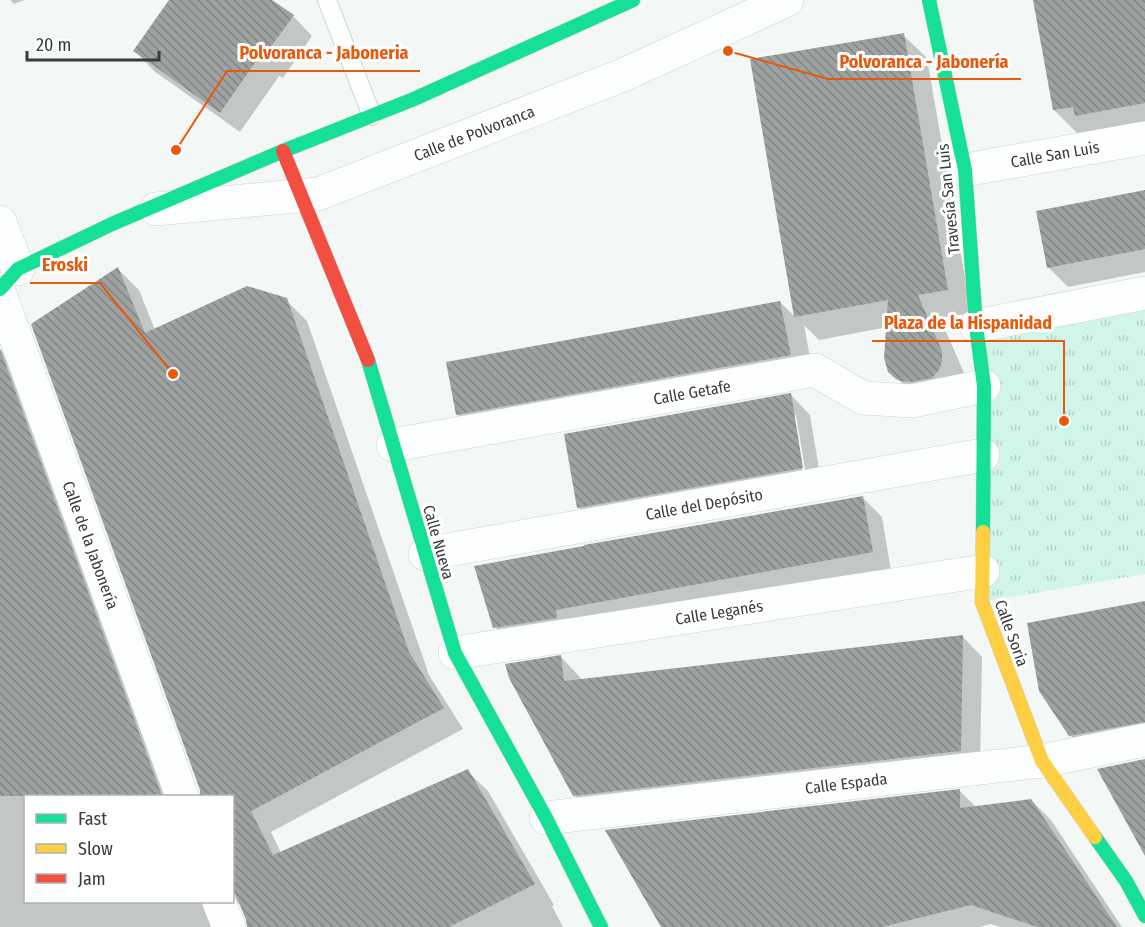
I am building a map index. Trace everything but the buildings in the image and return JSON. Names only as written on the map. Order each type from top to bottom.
[{"type":"street","name":"Calle de Polvoranca","points":[[6,284],[112,224],[424,94],[633,0]]},
{"type":"street","name":"Calle de Polvoranca","points":[[147,210],[318,194],[623,75],[787,0]]},
{"type":"street","name":"Travesía San Luis","points":[[929,0],[964,170],[976,326]]},
{"type":"street","name":"Calle San Luis","points":[[964,170],[1145,138]]},
{"type":"street","name":"Calle Nueva","points":[[283,151],[366,352],[455,653],[546,818],[601,927]]},
{"type":"street","name":"Calle de la Jabonería","points":[[0,222],[6,284],[182,795]]},
{"type":"street","points":[[976,326],[1145,293]]},
{"type":"street","name":"Calle Soria","points":[[976,326],[984,386],[982,602],[1042,760],[1136,879],[1145,916]]},
{"type":"street","name":"Calle Getafe","points":[[393,445],[814,370],[863,398],[912,401],[984,386]]},
{"type":"street","name":"Calle del Depósito","points":[[425,554],[983,455]]},
{"type":"street","name":"Calle Leganés","points":[[455,653],[982,571]]},
{"type":"street","name":"Calle Espada","points":[[546,818],[1042,760],[1145,740]]},
{"type":"street","points":[[219,903],[229,927]]},
{"type":"lane","points":[[327,0],[372,116]]},
{"type":"green space","points":[[1145,293],[1145,574],[982,602],[976,326]]},
{"type":"traffic: fast","points":[[0,289],[18,269],[112,224],[283,151],[414,99],[633,0]]},
{"type":"traffic: fast","points":[[929,0],[965,170],[976,326],[984,386],[983,532]]},
{"type":"traffic: fast","points":[[368,360],[455,653],[546,818],[601,927]]},
{"type":"traffic: fast","points":[[1095,837],[1126,881],[1145,916]]},
{"type":"traffic: slow","points":[[983,532],[982,602],[1042,761],[1095,837]]},
{"type":"traffic: jam","points":[[283,151],[368,360]]},
{"type":"place","name":"Polvoranca - Jabonería","points":[[728,51]]},
{"type":"place","name":"Polvoranca - Jaboneria","points":[[176,150]]},
{"type":"place","name":"Eroski","points":[[173,374]]},
{"type":"place","name":"Plaza de la Hispanidad","points":[[1064,421]]}]
